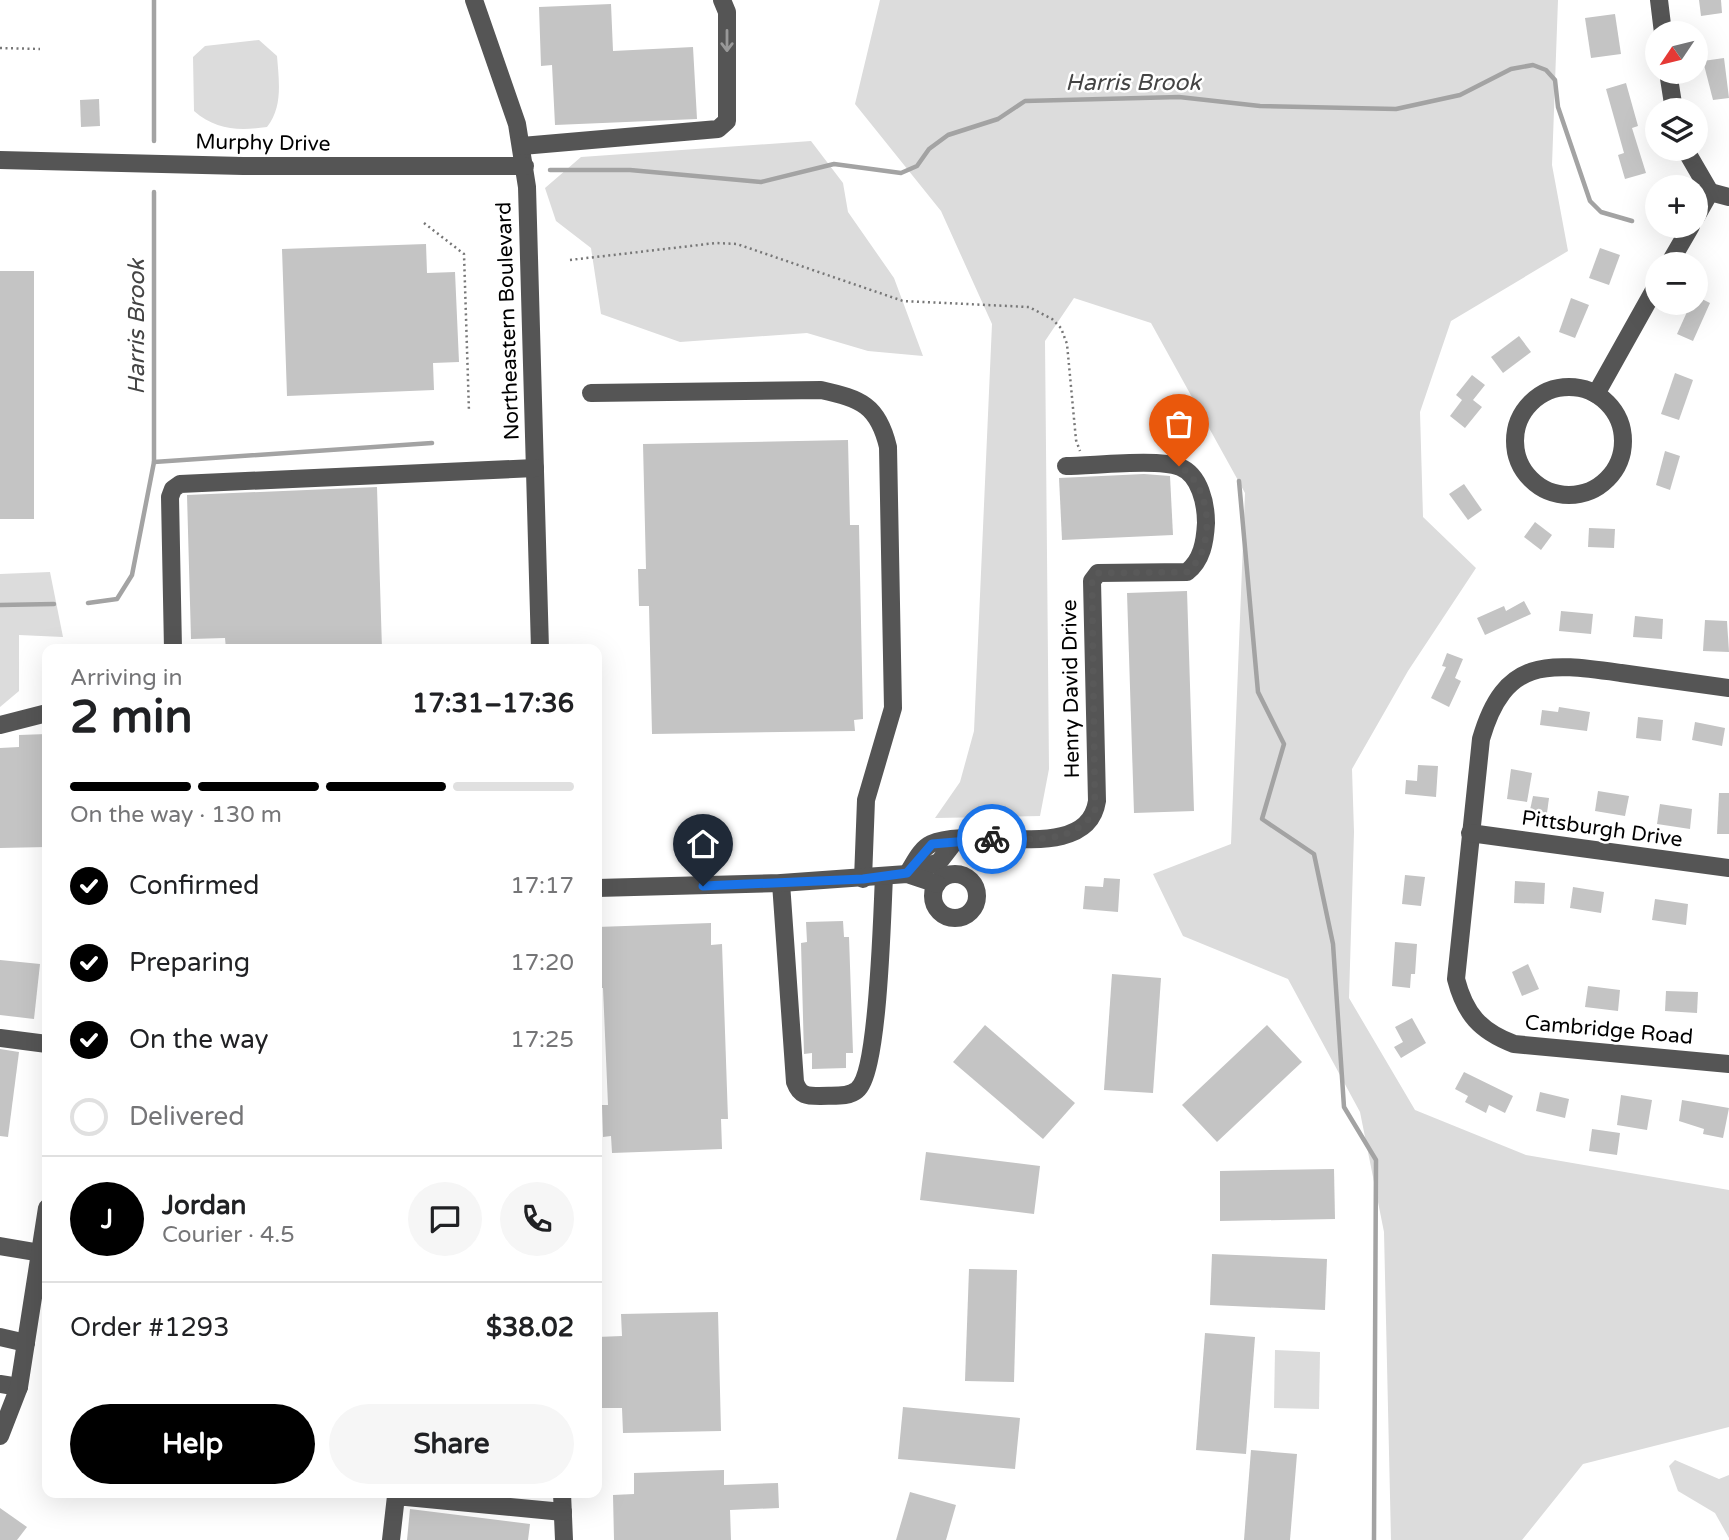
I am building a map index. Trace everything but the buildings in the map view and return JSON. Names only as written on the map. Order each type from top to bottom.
[{"type":"street","name":"Northeastern Boulevard","points":[[474,0],[509,94],[525,166],[540,644]]},
{"type":"street","points":[[522,146],[718,129],[727,121],[727,12],[722,0]]},
{"type":"street","points":[[1659,0],[1662,21]]},
{"type":"street","name":"Murphy Drive","points":[[0,160],[337,167],[525,166]]},
{"type":"street","points":[[1692,161],[1710,192],[1729,197]]},
{"type":"street","points":[[1708,196],[1710,192]]},
{"type":"street","points":[[1596,394],[1645,306]]},
{"type":"street","points":[[1571,387],[1596,394],[1616,413],[1622,430],[1623,449],[1617,466],[1606,481],[1591,491],[1564,495],[1546,490],[1531,480],[1518,458],[1515,441],[1521,416],[1538,396],[1554,389],[1571,387]]},
{"type":"street","points":[[591,393],[821,390],[851,397],[871,409],[882,422],[888,447],[893,708],[866,800],[863,879]]},
{"type":"street","name":"Henry David Drive","points":[[907,873],[932,844],[956,840],[1054,838],[1079,830],[1088,822],[1095,811],[1097,801],[1092,581],[1098,573],[1187,572],[1196,565],[1200,555],[1206,536],[1206,515],[1197,483],[1188,471],[1167,464],[1066,466]]},
{"type":"street","points":[[173,644],[170,497],[173,489],[180,484],[191,481],[535,468]]},
{"type":"street","name":"Cambridge Road","points":[[1729,688],[1553,665],[1519,677],[1494,702],[1487,717],[1475,773],[1456,979],[1469,1014],[1482,1028],[1514,1044],[1729,1063]]},
{"type":"street","points":[[0,725],[42,714]]},
{"type":"street","name":"Pittsburgh Drive","points":[[1470,834],[1729,868]]},
{"type":"street","points":[[602,888],[781,883],[863,879],[907,873],[937,884]]},
{"type":"street","points":[[781,883],[795,1082],[798,1091],[805,1096],[845,1095],[855,1092],[862,1085],[869,1061],[879,971],[884,877]]},
{"type":"street","points":[[0,1038],[42,1043]]},
{"type":"street","points":[[0,1246],[41,1253]]},
{"type":"street","points":[[0,1436],[19,1387],[26,1343],[41,1288],[42,1246]]},
{"type":"street","points":[[0,1337],[26,1343]]},
{"type":"street","points":[[0,1384],[19,1387]]},
{"type":"street","points":[[391,1540],[396,1498]]},
{"type":"street","points":[[417,1498],[562,1512]]},
{"type":"street","points":[[562,1498],[564,1540]]},
{"type":"path","points":[[0,48],[40,49]]},
{"type":"path","points":[[424,223],[464,254],[468,412]]},
{"type":"path","points":[[570,260],[716,243],[737,244],[851,285],[915,303],[1029,307],[1052,318],[1061,328],[1067,344],[1076,440],[1085,466]]},
{"type":"shaded area","points":[[880,0],[1558,0],[1552,165],[1568,251],[1451,321],[1420,412],[1423,517],[1476,568],[1408,671],[1352,769],[1354,832],[1349,998],[1415,1110],[1526,1155],[1729,1190],[1729,1427],[1583,1464],[1522,1540],[1391,1540],[1384,1232],[1360,1112],[1288,979],[1183,936],[1153,874],[1231,844],[1245,493],[1151,323],[1074,298],[1045,341],[1049,769],[1040,816],[935,818],[960,782],[974,731],[992,324],[941,211],[855,104]]},
{"type":"shaded area","points":[[259,40],[277,56],[278,102],[267,127],[228,128],[211,122],[194,111],[193,57],[205,46]]},
{"type":"shaded area","points":[[811,141],[843,183],[848,212],[894,278],[923,356],[868,351],[807,333],[680,342],[601,314],[591,248],[556,221],[545,188],[581,157]]},
{"type":"shaded area","points":[[50,572],[63,637],[19,635],[19,691],[0,707],[0,574]]},
{"type":"shaded area","points":[[1275,1350],[1320,1352],[1319,1409],[1274,1408]]},
{"type":"shaded area","points":[[1675,1460],[1719,1479],[1729,1475],[1729,1538],[1715,1513],[1678,1491],[1669,1466]]},
{"type":"waterway","points":[[154,0],[154,141]]},
{"type":"waterway","name":"Harris Brook","points":[[550,170],[630,170],[761,182],[834,164],[901,173],[917,166],[929,149],[948,135],[998,119],[1025,101],[1179,97],[1260,106],[1396,109],[1460,95],[1511,69],[1533,65],[1546,70],[1555,80],[1558,107],[1590,201],[1601,212],[1632,221]]},
{"type":"waterway","name":"Harris Brook","points":[[88,603],[117,599],[132,575],[154,462],[154,192]]},
{"type":"waterway","points":[[154,462],[432,443]]},
{"type":"waterway","points":[[1239,481],[1258,692],[1284,744],[1262,819],[1314,854],[1333,944],[1344,1107],[1376,1160],[1374,1540]]},
{"type":"waterway","points":[[0,605],[54,604]]},
{"type":"way so far","points":[[992,839],[1066,836],[1079,830],[1095,811],[1097,801],[1092,581],[1098,573],[1187,572],[1196,565],[1206,536],[1206,515],[1197,483],[1188,471],[1179,466]]},
{"type":"route","points":[[703,886],[863,879],[907,873],[924,850],[932,844],[966,839],[992,839]]}]
